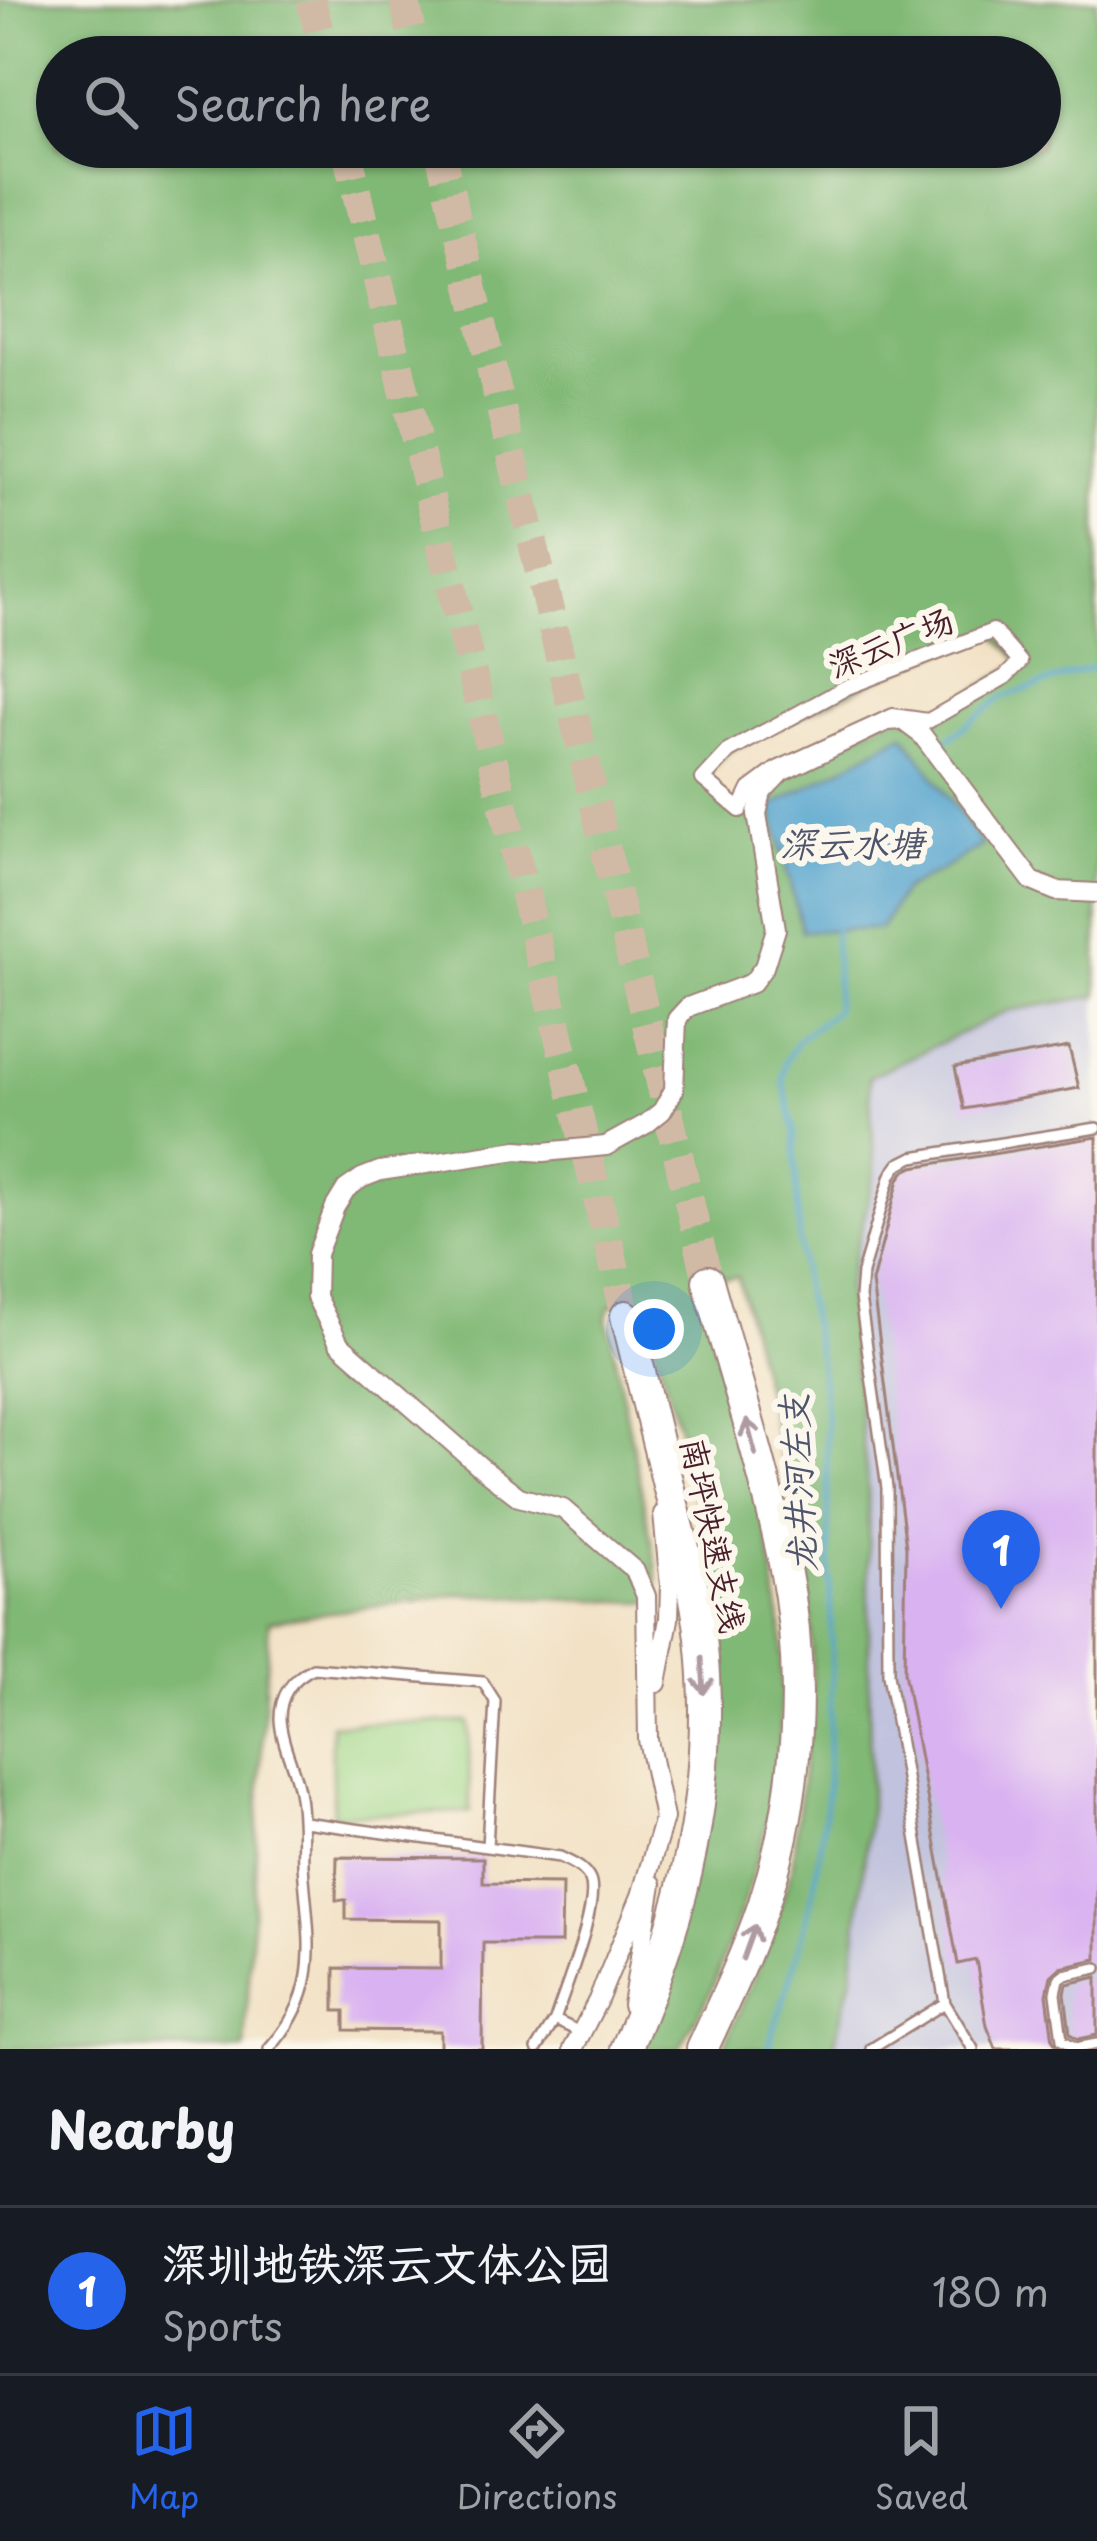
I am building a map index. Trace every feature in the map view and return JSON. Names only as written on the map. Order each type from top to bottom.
[{"type":"highway","name":"南坪快速支线","points":[[702,2049],[735,1981],[764,1904],[788,1797],[797,1694],[784,1566],[708,1281]]},
{"type":"highway","name":"南坪快速支线","points":[[625,2049],[676,1920],[694,1845],[703,1769],[704,1702],[701,1639],[690,1573],[626,1316]]},
{"type":"street","name":"深云广场","points":[[993,632],[1020,662],[1005,677],[928,721],[893,716],[778,769],[750,789],[740,810],[703,779],[729,751],[847,687],[993,632]]},
{"type":"street","points":[[577,2041],[641,1896],[664,1818],[648,1740],[646,1596],[635,1571],[563,1509],[519,1497],[501,1484],[339,1343],[316,1297],[317,1254],[335,1207],[346,1189],[380,1172],[517,1150],[606,1146],[662,1111],[674,1090],[677,1019],[688,1007],[752,982],[764,968],[776,929],[757,814],[762,792],[781,772],[886,721],[902,720],[922,735],[1032,881],[1056,891],[1097,893]]},
{"type":"street","points":[[648,1740],[669,1619],[670,1586],[655,1431]]},
{"type":"street","points":[[625,2049],[652,1898],[653,1862]]},
{"type":"lane","points":[[973,2049],[945,2003],[888,1674],[889,1513],[860,1298],[862,1273],[898,1164],[913,1156],[1097,1128]]},
{"type":"lane","points":[[269,2049],[288,2029],[304,1994],[310,1956],[304,1822],[280,1716],[293,1678],[313,1668],[483,1682],[495,1701],[487,1847]]},
{"type":"lane","points":[[304,1822],[560,1857],[582,1868],[592,1884],[592,1912],[555,2020],[537,2049]]},
{"type":"lane","points":[[1097,1985],[1095,1969],[1064,1975],[1056,1993],[1061,2040],[1076,2048],[1097,2044]]},
{"type":"lane","points":[[871,2049],[945,2003]]},
{"type":"lane","points":[[555,2020],[577,2041]]},
{"type":"shaded area","points":[[1097,996],[1097,2049],[833,2049],[852,1977],[870,1806],[868,1491],[847,1286],[875,1173],[869,1077],[1008,1011]]},
{"type":"green space","points":[[0,0],[1097,0],[1097,996],[1008,1011],[869,1077],[875,1173],[847,1286],[868,1491],[870,1806],[852,1977],[833,2049],[723,2049],[765,1951],[792,1869],[812,1684],[804,1555],[738,1277],[703,1281],[768,1539],[782,1631],[781,1730],[770,1814],[745,1899],[710,1993],[679,2049],[631,2049],[712,1779],[720,1673],[710,1579],[689,1462],[640,1297],[610,1306],[607,1317],[656,1564],[658,1603],[461,1594],[269,1621],[245,2049],[0,2049]],"holes":[[[992,632],[1020,662],[928,721],[893,716],[750,789],[740,810],[703,779],[729,751],[895,671]],[[939,783],[940,871],[904,889],[880,929]]]},
{"type":"green space","points":[[469,1722],[470,1812],[333,1815],[331,1724]]},
{"type":"water","name":"深云水塘","points":[[904,734],[982,845],[904,889],[880,929],[802,931],[771,807]]},
{"type":"building","points":[[1069,1047],[1079,1088],[964,1109],[955,1067]]},
{"type":"building","points":[[1097,1137],[1097,1959],[1061,1967],[1051,1976],[1047,1994],[1053,2041],[1060,2049],[996,2049],[987,2026],[976,1960],[958,1964],[904,1672],[906,1547],[872,1282],[905,1171]]},
{"type":"building","points":[[337,1857],[483,1858],[483,1883],[562,1884],[561,1943],[483,1943],[482,2049],[440,2049],[440,2031],[345,2030],[345,2011],[335,2011],[335,1968],[441,1969],[441,1920],[346,1919],[346,1900],[336,1900]]},
{"type":"building","points":[[1097,1977],[1097,2035],[1078,2039],[1070,2034],[1067,1984]]},
{"type":"waterway","points":[[939,746],[1001,698],[1097,666]]},
{"type":"waterway","name":"龙井河左支","points":[[768,2049],[814,1887],[826,1804],[832,1674],[826,1413],[804,1290],[794,1128],[783,1080],[785,1062],[798,1040],[835,1011],[835,930]]},
{"type":"tunnel","points":[[311,0],[320,36]]},
{"type":"tunnel","points":[[404,0],[413,36]]},
{"type":"tunnel","points":[[351,168],[626,1316]]},
{"type":"tunnel","points":[[444,168],[708,1281]]},
{"type":"place","name":"深圳地铁深云文体公园","points":[[1001,1609]]}]
